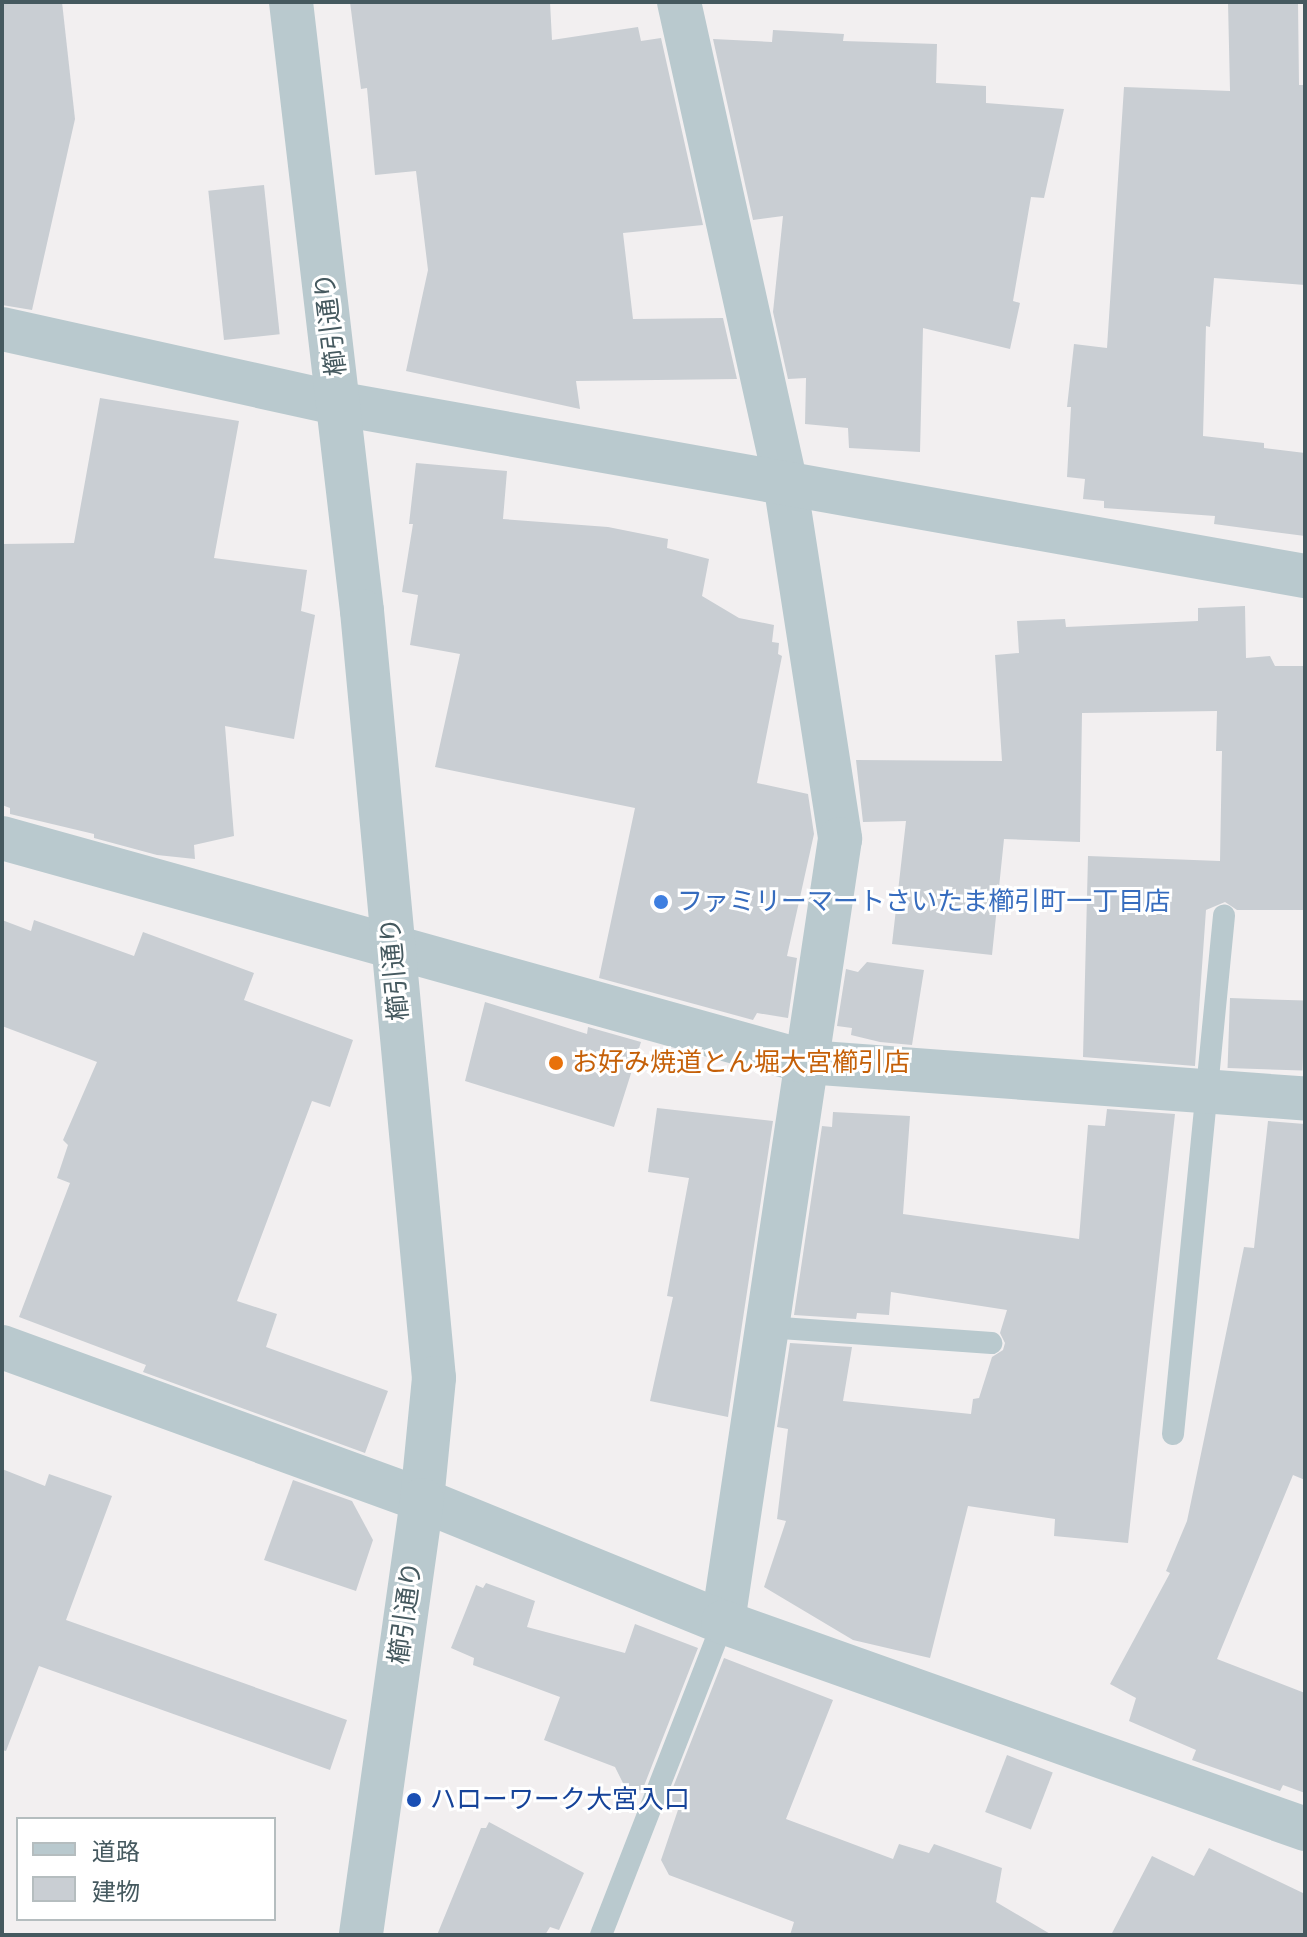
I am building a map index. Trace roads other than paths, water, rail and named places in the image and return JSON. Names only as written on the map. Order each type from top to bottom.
[{"type":"street","name":"櫛引通り","points":[[291,2],[341,404],[434,1378],[422,1500],[361,1935]]},
{"type":"street","points":[[679,2],[785,482],[840,839],[723,1622]]},
{"type":"street","points":[[2,329],[341,404],[1305,576]]},
{"type":"street","points":[[2,838],[807,1062],[1305,1099]]},
{"type":"street","points":[[2,1347],[422,1500],[723,1622],[1305,1829]]},
{"type":"lane","points":[[1173,1434],[1204,1092],[1224,916]]},
{"type":"lane","points":[[767,1327],[991,1343]]},
{"type":"lane","points":[[601,1935],[723,1622]]},
{"type":"place","name":"ファミリーマートさいたま櫛引町一丁目店","points":[[661,902]]},
{"type":"place","name":"お好み焼道とん堀大宮櫛引店","points":[[556,1063]]},
{"type":"place","name":"ハローワーク大宮入口","points":[[414,1800]]}]
